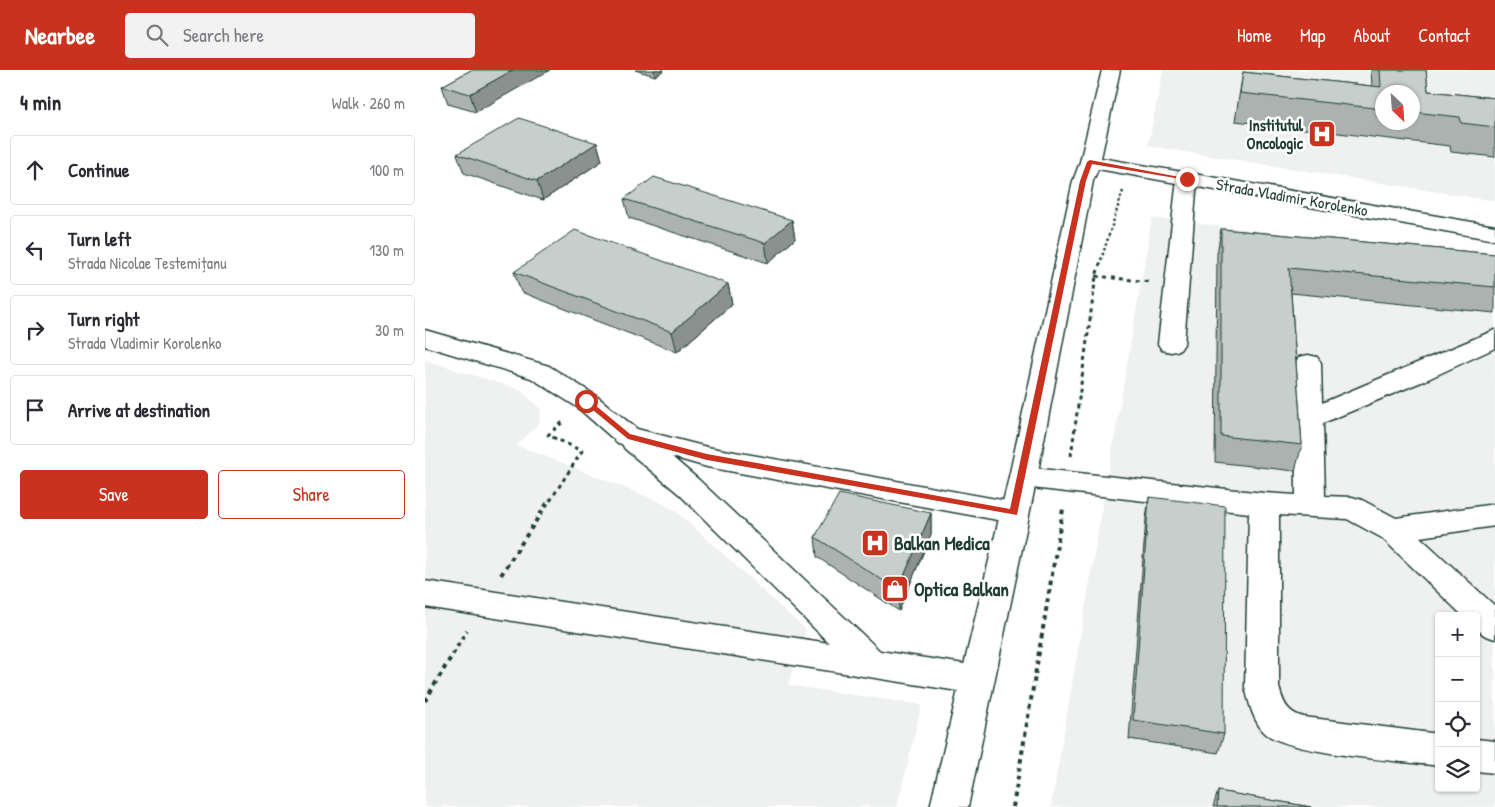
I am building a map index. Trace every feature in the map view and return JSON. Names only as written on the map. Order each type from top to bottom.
[{"type":"main road","points":[[949,807],[1023,477],[1083,181],[1090,162],[1111,70]]},
{"type":"main road","name":"Strada Vladimir Korolenko","points":[[1090,162],[1495,233]]},
{"type":"main road","points":[[1171,344],[1187,179]]},
{"type":"main road","points":[[425,338],[540,372],[586,401],[689,486],[873,665]]},
{"type":"main road","points":[[1310,418],[1417,374],[1495,338]]},
{"type":"main road","points":[[1308,363],[1311,506]]},
{"type":"main road","points":[[628,436],[707,457],[1014,512]]},
{"type":"main road","points":[[1023,477],[1264,504],[1352,508],[1393,530],[1495,626]]},
{"type":"main road","points":[[1264,504],[1262,687],[1267,705],[1276,720],[1286,729],[1304,733],[1435,749]]},
{"type":"main road","points":[[1393,530],[1495,515]]},
{"type":"main road","points":[[425,594],[977,680]]},
{"type":"main road","points":[[1480,755],[1495,757]]},
{"type":"path","points":[[1013,807],[1067,482],[1096,276],[1131,169]]},
{"type":"path","points":[[1096,276],[1178,285]]},
{"type":"path","points":[[425,701],[483,603],[582,451],[548,435],[586,401]]},
{"type":"shaded area","name":"Institutul Oncologic","points":[[1163,70],[1495,70],[1495,201],[1148,146]]},
{"type":"shaded area","points":[[1152,218],[1285,234],[1285,248],[1495,262],[1495,807],[1051,807]]},
{"type":"shaded area","points":[[425,360],[521,390],[541,410],[539,423],[517,445],[658,501],[676,511],[806,630],[788,685],[922,705],[897,807],[425,807]]},
{"type":"building","points":[[471,70],[513,70],[470,94],[442,86]]},
{"type":"building","points":[[1380,70],[1426,70],[1428,91],[1495,98],[1495,127],[1461,123],[1460,117],[1420,113],[1420,85],[1381,85]]},
{"type":"building","points":[[1243,72],[1375,86],[1375,108],[1240,93]]},
{"type":"building","points":[[519,118],[597,143],[537,181],[457,154]]},
{"type":"building","points":[[654,177],[792,220],[765,243],[624,199]]},
{"type":"building","points":[[1221,229],[1495,254],[1495,287],[1289,268],[1302,445],[1221,436]]},
{"type":"building","points":[[575,230],[728,284],[672,332],[514,272]]},
{"type":"building","points":[[839,494],[931,513],[898,590],[815,537]]},
{"type":"building","points":[[1149,497],[1225,506],[1224,734],[1133,720]]},
{"type":"building","points":[[1218,791],[1311,807],[1217,807]]},
{"type":"place","name":"Institutul Oncologic","points":[[1322,134]]},
{"type":"place","name":"Balkan Medica","points":[[875,543]]},
{"type":"place","name":"Optica Balkan","points":[[895,589]]},
{"type":"route","points":[[586,401],[628,436],[707,457],[1014,512],[1023,477],[1083,181],[1090,162],[1187,179]]}]
